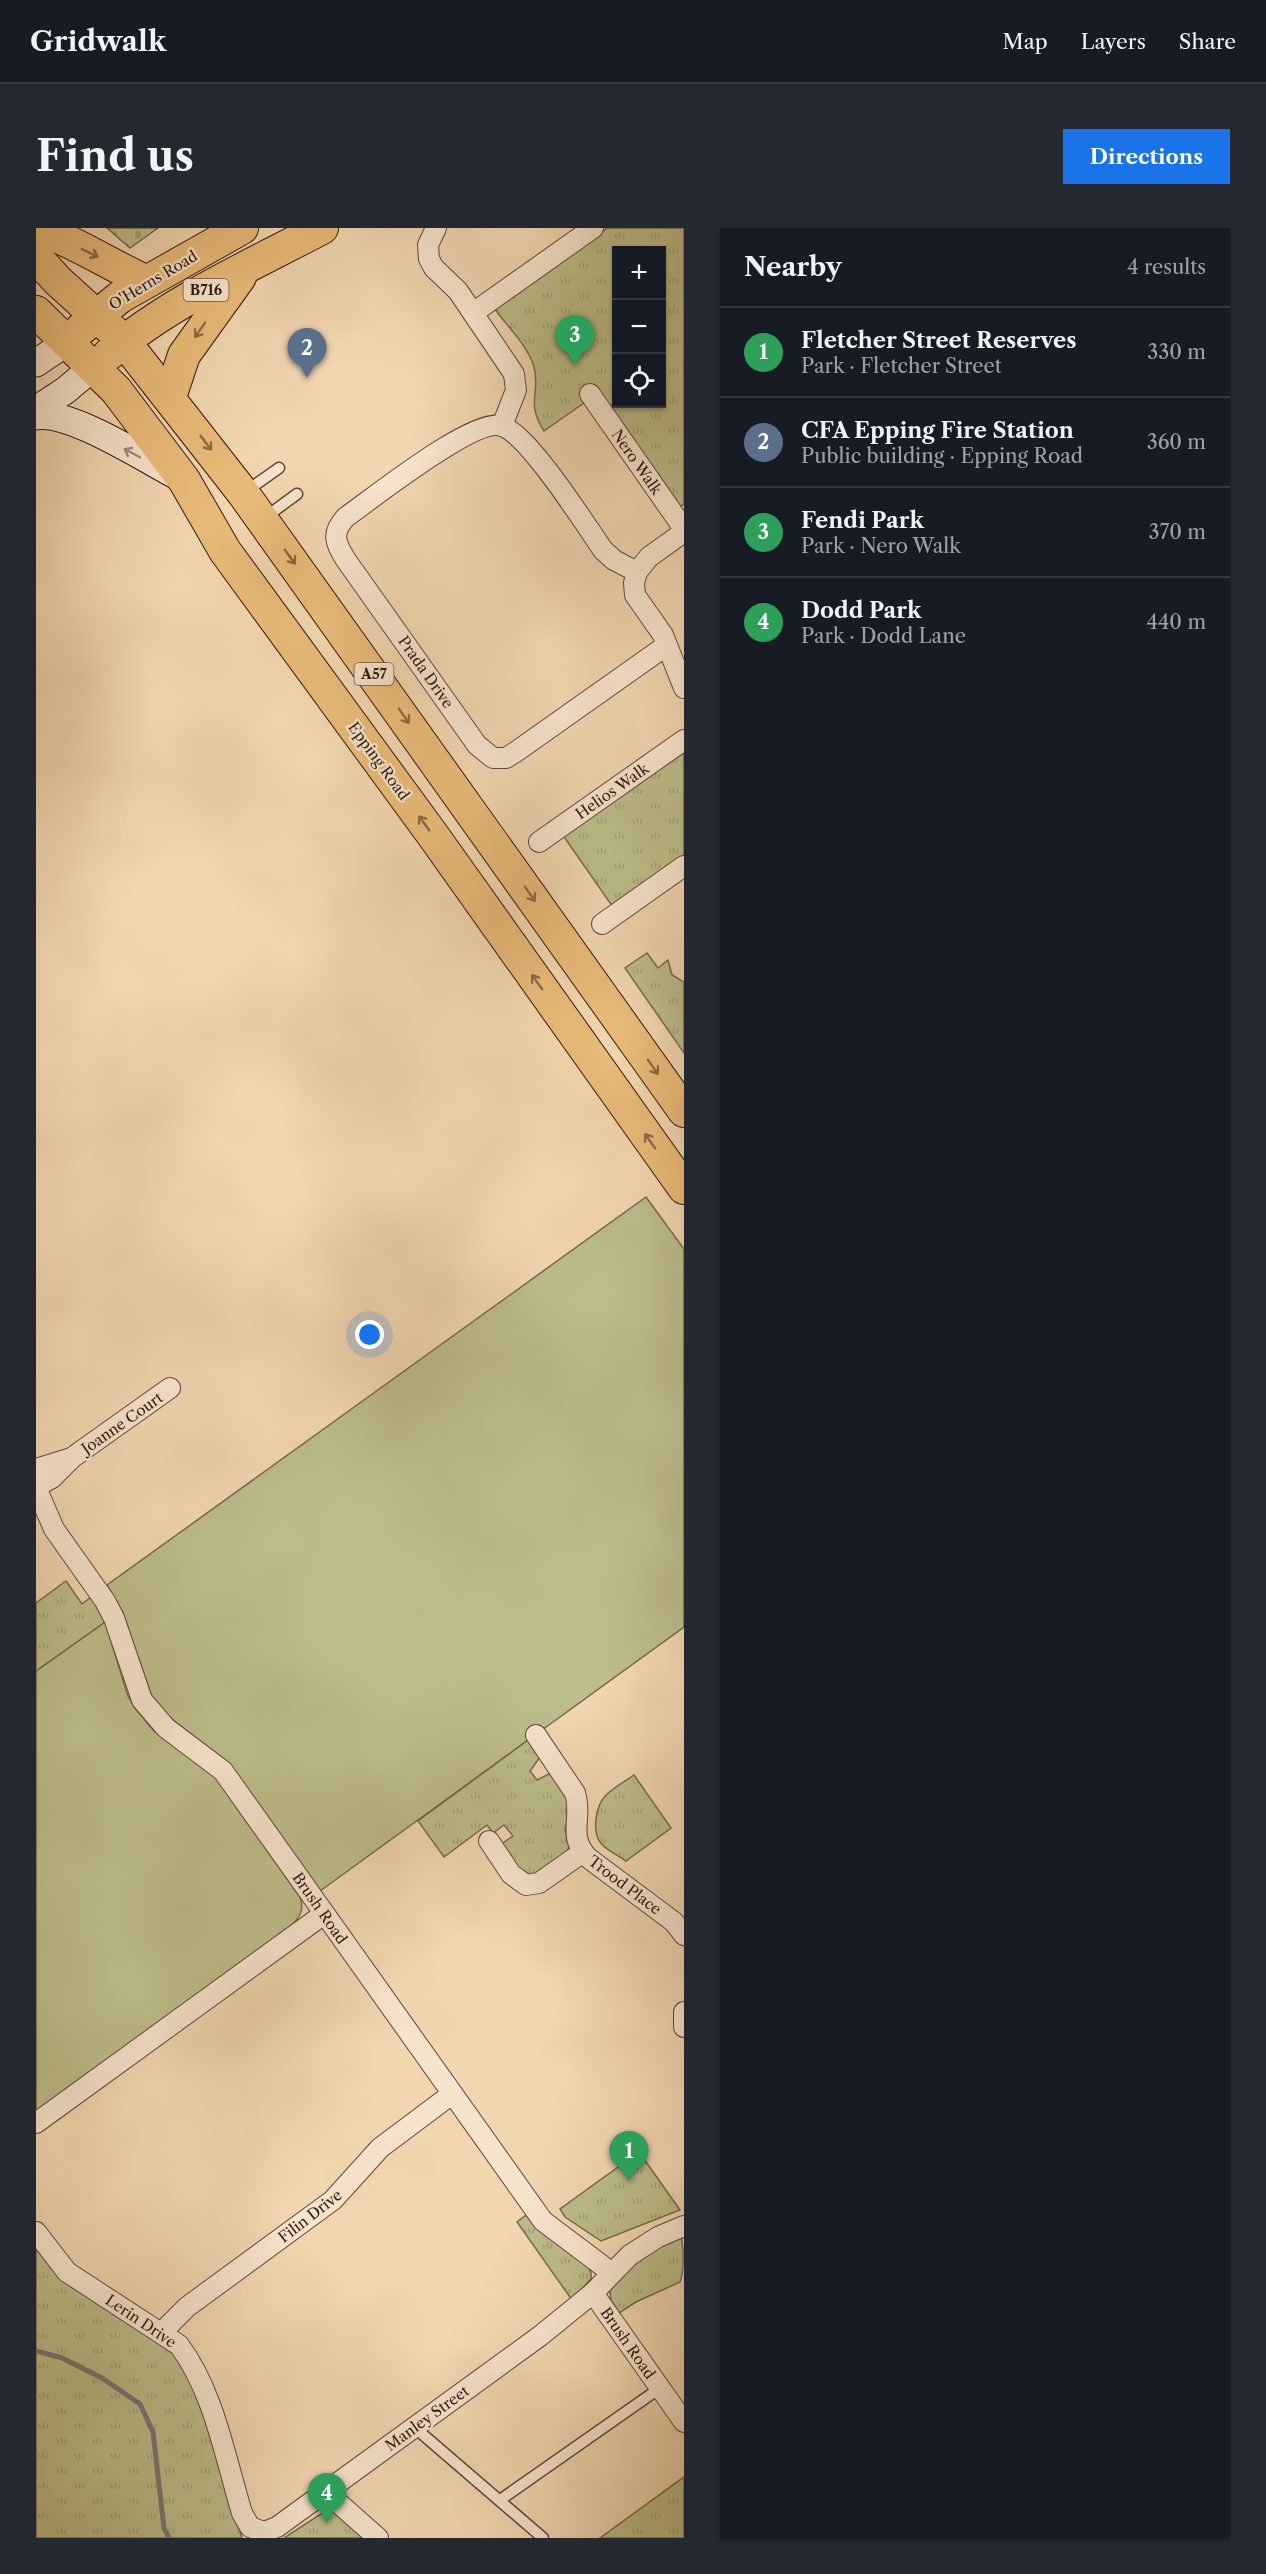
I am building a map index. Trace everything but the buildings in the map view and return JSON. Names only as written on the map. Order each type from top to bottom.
[{"type":"main road","points":[[37,228],[59,236],[145,281]]},
{"type":"main road","name":"O'Herns Road","points":[[66,342],[97,315],[145,281],[242,228]]},
{"type":"main road","name":"B716","points":[[124,341],[248,267],[322,228]]},
{"type":"main road","points":[[36,257],[58,281],[124,341],[170,397]]},
{"type":"main road","points":[[170,397],[184,355],[248,267]]},
{"type":"main road","name":"Epping Road","points":[[36,312],[116,390],[184,480],[225,551],[306,660],[684,1188]]},
{"type":"main road","points":[[36,411],[66,390],[124,341]]},
{"type":"main road","points":[[36,363],[66,342]]},
{"type":"main road","name":"A57","points":[[170,397],[263,519],[684,1111]]},
{"type":"main road","points":[[36,416],[50,415],[81,424],[184,480]]},
{"type":"street","points":[[436,228],[430,236],[429,259],[434,268],[458,291]]},
{"type":"street","points":[[451,228],[443,239],[441,247],[446,266],[458,291],[514,374],[516,390],[504,420],[517,419],[525,429],[540,461],[603,550],[614,560],[637,572]]},
{"type":"street","points":[[473,313],[593,228]]},
{"type":"street","name":"Nero Walk","points":[[590,394],[684,530]]},
{"type":"street","name":"Prada Drive","points":[[504,420],[491,411],[480,415],[454,441],[346,517],[337,527],[335,541],[346,560],[483,752],[493,758],[506,758],[667,645]]},
{"type":"street","points":[[684,530],[649,557],[637,572],[634,584],[635,595],[657,626],[684,688]]},
{"type":"street","name":"Helios Walk","points":[[539,842],[684,740]]},
{"type":"street","points":[[602,924],[684,866]]},
{"type":"street","name":"Joanne Court","points":[[37,1483],[52,1478],[73,1457],[170,1388]]},
{"type":"street","name":"Brush Road","points":[[37,1483],[54,1529],[105,1601],[114,1618],[142,1700],[166,1728],[223,1771],[543,2221],[612,2272]]},
{"type":"street","name":"Brush Road","points":[[36,1515],[54,1529]]},
{"type":"street","name":"Trood Place","points":[[536,1735],[576,1793],[578,1802],[576,1839],[583,1852],[674,1922],[684,1935]]},
{"type":"street","points":[[489,1841],[511,1874],[525,1885],[539,1883],[583,1852]]},
{"type":"street","points":[[36,2123],[324,1914]]},
{"type":"street","points":[[684,2012],[684,2027]]},
{"type":"street","name":"Filin Drive","points":[[162,2332],[187,2307],[333,2200],[380,2148],[452,2094]]},
{"type":"street","name":"Manley Street","points":[[256,2531],[270,2531],[326,2492],[540,2336],[593,2293],[612,2272],[643,2246],[684,2226]]},
{"type":"street","name":"Lerin Drive","points":[[36,2232],[68,2272],[162,2332],[179,2345],[190,2359],[200,2381],[242,2513],[250,2527],[256,2531]]},
{"type":"street","name":"Brush Road","points":[[593,2293],[684,2422]]},
{"type":"street","points":[[326,2492],[378,2538]]},
{"type":"lane","points":[[243,493],[279,468]]},
{"type":"lane","points":[[263,519],[297,494]]},
{"type":"lane","points":[[500,2500],[660,2388]]},
{"type":"lane","points":[[414,2427],[543,2538]]},
{"type":"green space","points":[[107,228],[158,228],[130,248]]},
{"type":"green space","points":[[607,228],[684,228],[684,504],[675,511],[594,396],[544,431],[535,412],[534,367],[522,344],[494,308]]},
{"type":"green space","points":[[684,749],[684,865],[617,913],[562,834]]},
{"type":"green space","points":[[647,953],[658,968],[668,960],[672,975],[684,982],[684,1053],[625,968]]},
{"type":"green space","points":[[646,1197],[684,1249],[684,1627],[320,1891],[229,1763],[168,1716],[152,1697],[123,1613],[107,1585]]},
{"type":"green space","points":[[66,1581],[82,1604],[91,1597],[105,1622],[36,1671],[36,1603]]},
{"type":"green space","points":[[105,1622],[128,1696],[135,1708],[153,1730],[216,1778],[300,1897],[301,1910],[290,1927],[36,2111],[36,1671]]},
{"type":"green space","points":[[528,1740],[540,1757],[530,1771],[537,1780],[551,1773],[567,1795],[570,1811],[565,1829],[569,1847],[565,1854],[536,1875],[523,1875],[500,1845],[513,1836],[504,1825],[493,1833],[487,1825],[444,1857],[418,1821]]},
{"type":"green space","points":[[634,1775],[671,1828],[626,1861],[602,1845],[597,1835],[596,1819],[604,1797]]},
{"type":"green space","points":[[639,2152],[680,2210],[601,2241],[565,2217],[560,2209]]},
{"type":"green space","points":[[526,2215],[543,2234],[582,2259],[591,2272],[591,2279],[572,2300],[517,2222]]},
{"type":"green space","points":[[681,2236],[683,2260],[680,2282],[636,2302],[619,2313],[611,2301],[610,2290],[644,2253]]},
{"type":"green space","points":[[36,2246],[66,2278],[155,2338],[172,2351],[182,2364],[193,2384],[213,2438],[242,2538],[36,2538]]},
{"type":"green space","points":[[684,2477],[684,2538],[600,2538]]},
{"type":"green space","points":[[330,2508],[363,2538],[284,2538]]},
{"type":"waterway","points":[[36,2351],[62,2358],[102,2378],[140,2404],[153,2432],[164,2528],[169,2538]]},
{"type":"place","name":"Fendi Park","points":[[575,365]]},
{"type":"place","name":"CFA Epping Fire Station","points":[[307,378]]},
{"type":"place","name":"Fletcher Street Reserves","points":[[629,2181]]},
{"type":"place","name":"Dodd Park","points":[[327,2523]]}]
